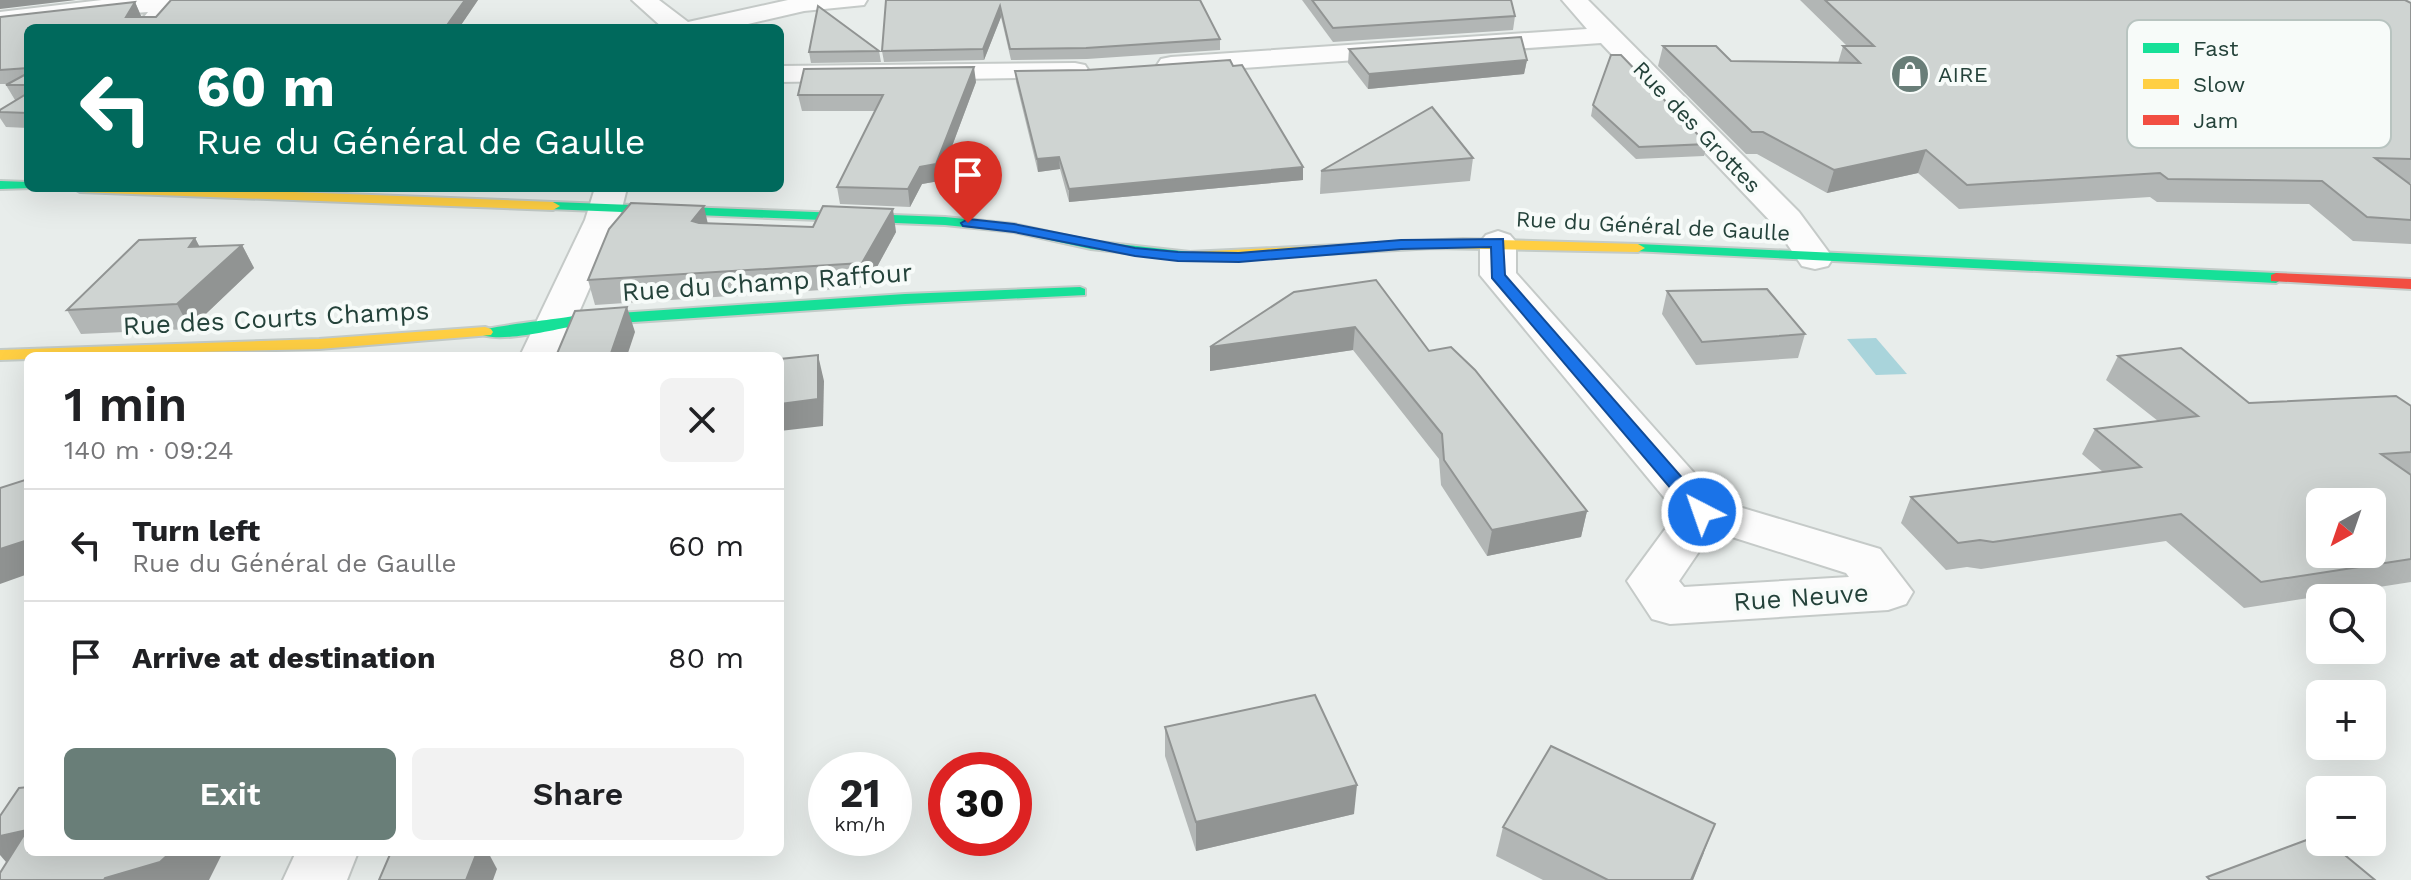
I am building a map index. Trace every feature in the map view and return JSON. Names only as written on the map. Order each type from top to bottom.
[{"type":"main road","points":[[0,185],[24,186]]},
{"type":"main road","name":"Rue du Général de Gaulle","points":[[291,192],[608,198],[945,221],[1014,228],[1091,245],[1178,256],[1239,257],[1401,244],[1498,242],[2411,284]]},
{"type":"main road","name":"Rue du Champ Raffour","points":[[547,340],[574,321],[905,299],[1080,292]]},
{"type":"main road","name":"Rue des Courts Champs","points":[[87,352],[319,344],[533,329],[547,340]]},
{"type":"main road","name":"Rue des Courts Champs","points":[[0,355],[24,354]]},
{"type":"street","points":[[644,0],[674,24]]},
{"type":"street","points":[[715,24],[804,4],[855,0]]},
{"type":"street","name":"Rue des Grottes","points":[[1574,0],[1787,219],[1815,258]]},
{"type":"street","points":[[0,20],[80,9],[200,2]]},
{"type":"street","points":[[151,24],[169,3]]},
{"type":"street","points":[[1150,66],[1608,35]]},
{"type":"street","points":[[784,74],[1103,69]]},
{"type":"street","points":[[547,340],[602,220],[608,198]]},
{"type":"street","points":[[1498,242],[1498,275],[1702,512]]},
{"type":"street","points":[[315,880],[325,856]]},
{"type":"water","points":[[1876,338],[1907,374],[1876,375],[1847,339]]},
{"type":"building","points":[[171,0],[465,0],[448,24],[24,24],[24,68],[0,70],[0,17],[135,2],[126,17],[156,17]]},
{"type":"building","points":[[886,0],[1200,0],[1220,39],[1086,48],[1010,49],[1000,6],[983,49],[882,51]]},
{"type":"building","points":[[1312,0],[1511,0],[1515,16],[1333,28]]},
{"type":"building","points":[[1825,0],[2405,0],[2411,3],[2411,159],[2375,158],[2411,185],[2411,220],[2367,217],[2322,181],[2168,179],[2160,173],[1967,185],[1926,150],[1834,170],[1763,132],[1752,132],[1663,46],[1716,46],[1731,61],[1860,63],[1843,46],[1874,46]]},
{"type":"building","points":[[818,6],[879,51],[809,52]]},
{"type":"building","points":[[1521,37],[1527,60],[1369,74],[1349,49]]},
{"type":"building","points":[[1611,55],[1621,55],[1707,144],[1639,147],[1593,105]]},
{"type":"building","points":[[1230,60],[1233,66],[1242,65],[1303,167],[1069,189],[1059,157],[1037,159],[1015,71],[1087,70]]},
{"type":"building","points":[[974,67],[936,164],[920,167],[908,189],[837,187],[883,95],[798,95],[804,69]]},
{"type":"building","points":[[24,75],[24,85],[6,85]]},
{"type":"building","points":[[24,95],[24,113],[0,110]]},
{"type":"building","points":[[1432,107],[1473,158],[1321,171]]},
{"type":"building","points":[[631,203],[704,206],[692,221],[699,223],[813,227],[823,206],[893,209],[862,263],[588,280],[609,229]]},
{"type":"building","points":[[195,238],[189,247],[242,245],[177,304],[67,310],[139,240]]},
{"type":"building","points":[[1376,280],[1429,351],[1451,347],[1475,370],[1587,511],[1492,530],[1444,460],[1442,434],[1355,327],[1210,347],[1294,292]]},
{"type":"building","points":[[1767,289],[1805,334],[1702,342],[1667,291]]},
{"type":"building","points":[[627,307],[611,352],[558,352],[575,311]]},
{"type":"building","points":[[2181,348],[2249,403],[2396,396],[2411,406],[2411,452],[2381,454],[2411,475],[2411,559],[2386,563],[2386,488],[2306,488],[2306,568],[2352,568],[2261,582],[2181,514],[1993,542],[1958,543],[1911,497],[2141,467],[2095,429],[2198,416],[2118,356]]},
{"type":"building","points":[[818,355],[818,399],[784,403],[784,359]]},
{"type":"building","points":[[24,480],[24,541],[0,549],[0,488]]},
{"type":"building","points":[[1315,695],[1357,785],[1196,822],[1165,727]]},
{"type":"building","points":[[1551,746],[1715,824],[1691,880],[1608,880],[1503,827]]},
{"type":"building","points":[[24,787],[24,831],[0,836],[0,816],[19,788]]},
{"type":"building","points":[[24,835],[24,856],[167,856],[160,862],[104,880],[0,880],[0,873]]},
{"type":"building","points":[[2306,840],[2306,856],[2346,856],[2375,880],[2210,880],[2207,877]]},
{"type":"building","points":[[389,856],[475,856],[466,880],[379,880]]},
{"type":"traffic: fast","points":[[0,185],[24,186]]},
{"type":"traffic: fast","points":[[553,206],[945,221],[1014,228],[1091,245],[1190,256]]},
{"type":"traffic: fast","points":[[1638,248],[2276,278]]},
{"type":"traffic: fast","points":[[485,332],[533,329],[574,321],[905,299],[1080,292]]},
{"type":"traffic: slow","points":[[185,192],[553,206]]},
{"type":"traffic: slow","points":[[1190,256],[1434,243],[1638,248]]},
{"type":"traffic: slow","points":[[87,352],[319,344],[485,332]]},
{"type":"traffic: slow","points":[[0,355],[24,354]]},
{"type":"traffic: jam","points":[[2276,278],[2411,284]]},
{"type":"place","name":"AIRE","points":[[1910,74]]},
{"type":"route","points":[[968,223],[1014,228],[1135,252],[1178,256],[1239,257],[1401,244],[1498,242],[1498,275],[1702,512]]}]
